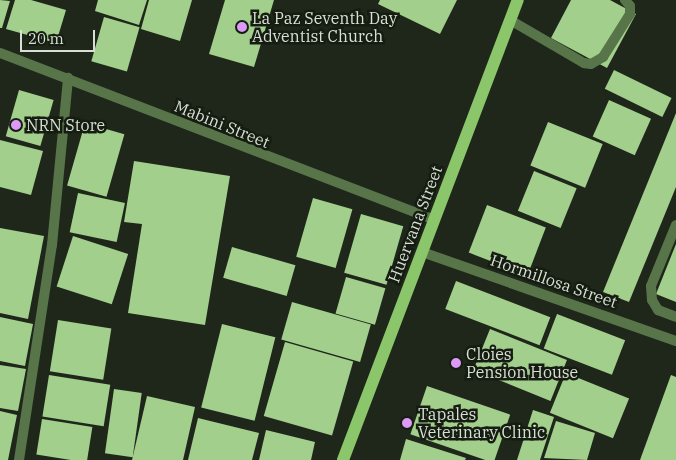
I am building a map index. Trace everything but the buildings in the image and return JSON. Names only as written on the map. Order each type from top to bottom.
[{"type":"main road","name":"Huervana Street","points":[[343,460],[518,0]]},
{"type":"street","points":[[510,20],[584,63],[591,64],[603,56],[630,14],[630,6],[625,0]]},
{"type":"street","name":"Mabini Street","points":[[0,54],[68,78],[364,196],[434,220]]},
{"type":"street","points":[[20,460],[52,246],[68,78]]},
{"type":"street","points":[[676,225],[651,286],[652,300],[658,310],[676,317]]},
{"type":"street","name":"Hormillosa Street","points":[[422,252],[676,341]]},
{"type":"place","name":"La Paz Seventh Day Adventist Church","points":[[242,27]]},
{"type":"place","name":"NRN Store","points":[[16,125]]},
{"type":"place","name":"Cloies Pension House","points":[[456,363]]},
{"type":"place","name":"Tapales Veterinary Clinic","points":[[407,423]]}]
